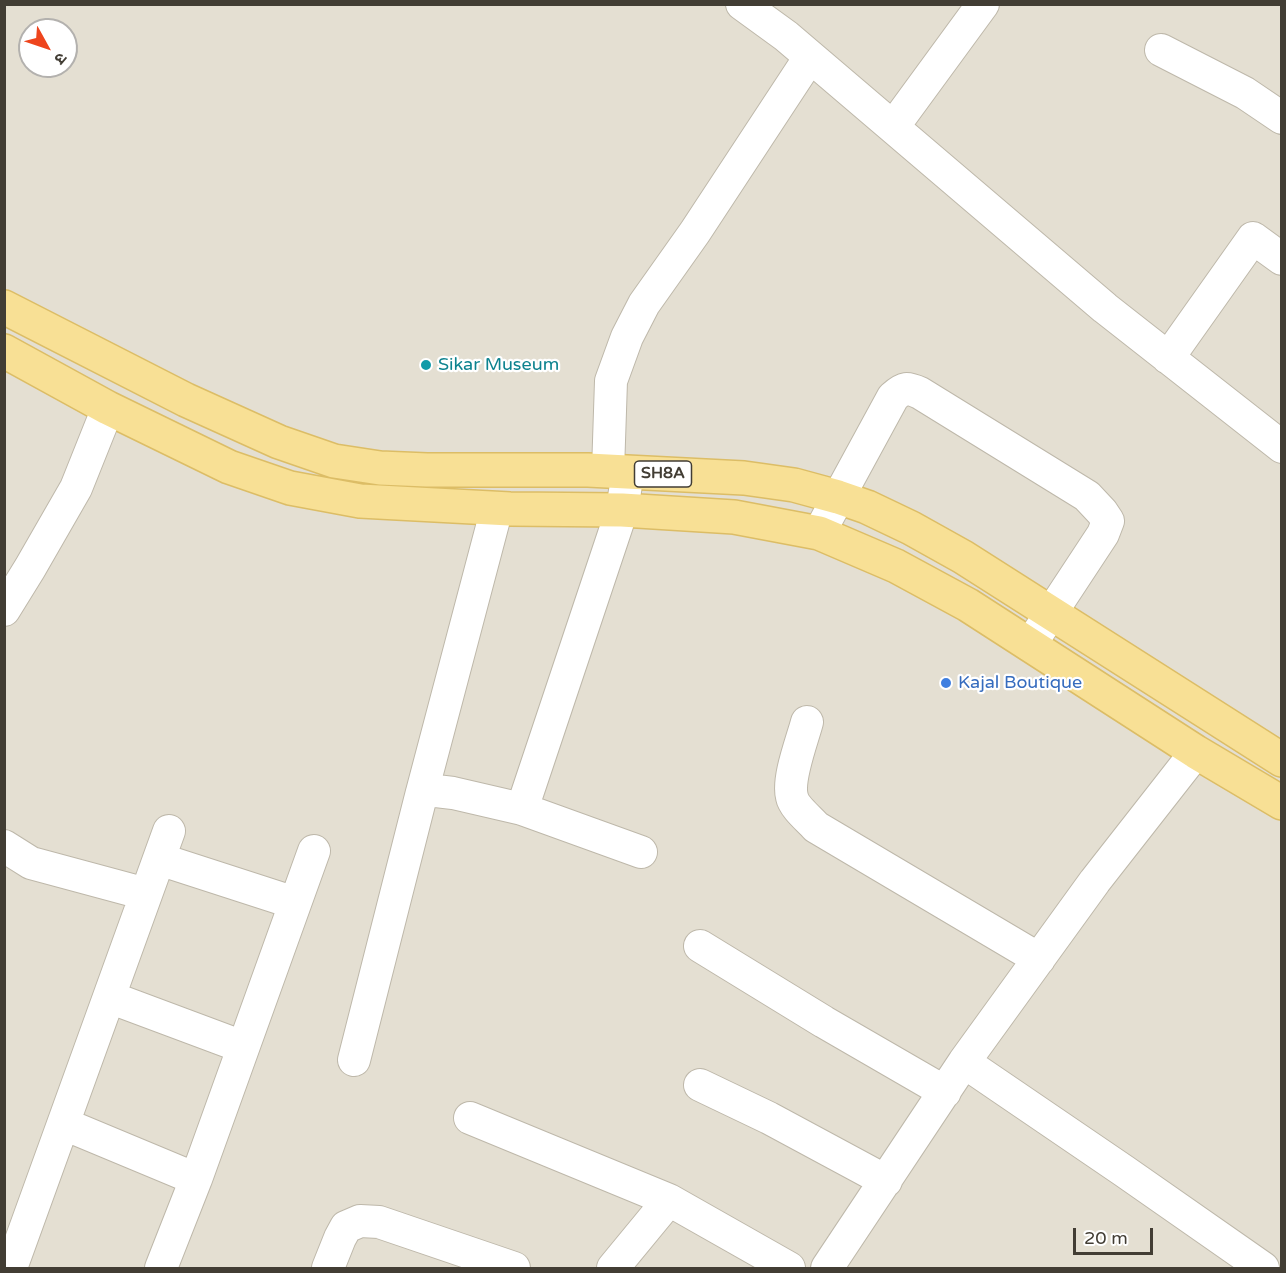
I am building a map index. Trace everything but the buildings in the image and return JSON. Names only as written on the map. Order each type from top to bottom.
[{"type":"main road","name":"SH8A","points":[[4,307],[186,400],[279,442],[334,461],[380,468],[427,470],[588,470],[744,478],[794,485],[867,507],[963,557],[1281,760]]},
{"type":"main road","name":"SH8A","points":[[4,351],[108,408],[229,467],[290,488],[360,501],[497,508],[622,510],[734,517],[819,533],[896,566],[968,605],[1196,752],[1281,802]]},
{"type":"street","points":[[742,4],[786,36],[1105,308],[1281,446]]},
{"type":"street","points":[[893,127],[983,4]]},
{"type":"street","points":[[1161,50],[1245,93],[1281,118]]},
{"type":"street","points":[[522,809],[622,510],[611,381],[627,337],[644,304],[695,232],[810,57]]},
{"type":"street","points":[[1168,358],[1253,238],[1281,259]]},
{"type":"street","points":[[819,533],[893,397],[901,390],[909,388],[920,393],[1087,496],[1108,521],[1103,534],[1030,645]]},
{"type":"street","points":[[4,610],[76,488],[108,408]]},
{"type":"street","points":[[354,1060],[497,508]]},
{"type":"street","points":[[807,722],[791,778],[792,798],[816,827],[1039,959]]},
{"type":"street","points":[[827,1269],[964,1062],[1095,882],[1196,752]]},
{"type":"street","points":[[422,792],[453,793],[522,809],[641,852]]},
{"type":"street","points":[[11,1269],[164,844],[295,903]]},
{"type":"street","points":[[4,846],[31,863],[146,894]]},
{"type":"street","points":[[161,1269],[196,1179],[314,851]]},
{"type":"street","points":[[700,946],[824,1022],[945,1092]]},
{"type":"street","points":[[110,997],[243,1047]]},
{"type":"street","points":[[964,1062],[1263,1269]]},
{"type":"street","points":[[700,1085],[769,1118],[886,1181]]},
{"type":"street","points":[[470,1118],[669,1200],[789,1269]]},
{"type":"street","points":[[64,1124],[196,1179]]},
{"type":"street","points":[[613,1269],[669,1200]]},
{"type":"street","points":[[328,1269],[346,1227],[360,1221],[379,1222],[514,1269]]},
{"type":"shaded area","points":[[5,5],[1281,5],[1281,1268],[5,1268]]},
{"type":"place","name":"Sikar Museum","points":[[426,365]]},
{"type":"place","name":"Kajal Boutique","points":[[946,683]]}]
